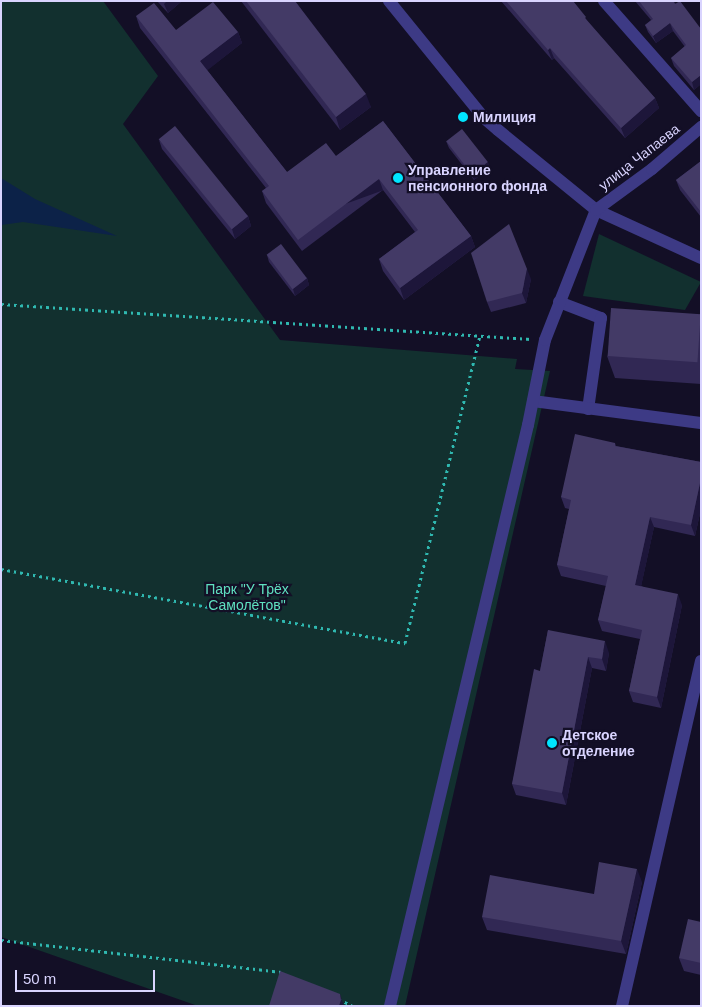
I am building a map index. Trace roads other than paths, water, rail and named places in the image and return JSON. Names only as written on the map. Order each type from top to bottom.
[{"type":"street","points":[[389,1],[484,118],[596,210],[701,258]]},
{"type":"street","points":[[604,1],[701,111]]},
{"type":"street","name":"улица Чапаева","points":[[596,210],[652,169],[701,127]]},
{"type":"street","points":[[390,1006],[533,401],[544,340],[596,210]]},
{"type":"street","points":[[559,302],[605,318],[588,408]]},
{"type":"street","points":[[533,401],[701,423]]},
{"type":"street","points":[[622,1006],[700,668]]},
{"type":"water","points":[[1,178],[35,199],[117,236],[23,222],[1,225]]},
{"type":"place","name":"Милиция","points":[[463,117]]},
{"type":"place","name":"Управление пенсионного фонда","points":[[398,178]]},
{"type":"place","name":"Детское отделение","points":[[552,743]]},
{"type":"park label","name":"Парк \"У Трёх Самолётов\"","points":[[247,598]]}]
